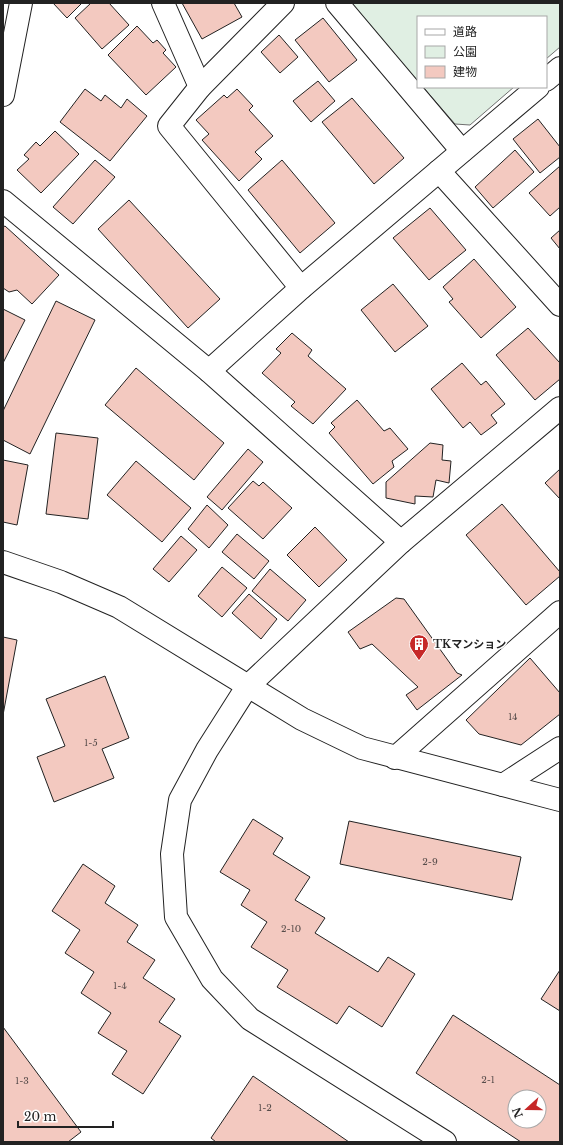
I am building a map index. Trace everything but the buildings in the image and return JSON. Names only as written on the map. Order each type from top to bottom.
[{"type":"street","points":[[3,95],[21,3]]},
{"type":"street","points":[[163,3],[200,87]]},
{"type":"street","points":[[283,3],[200,87],[169,126],[301,288]]},
{"type":"street","points":[[337,3],[462,151]]},
{"type":"street","points":[[547,79],[560,68]]},
{"type":"street","points":[[209,371],[301,288],[537,88]]},
{"type":"street","points":[[439,171],[560,305]]},
{"type":"street","points":[[3,201],[209,371],[401,542]]},
{"type":"street","points":[[445,1142],[250,1020],[212,979],[176,917],[172,854],[180,800],[207,750],[247,687],[401,542],[560,408]]},
{"type":"street","points":[[3,562],[61,582],[119,607],[247,687],[302,719],[355,745],[395,758],[560,800]]},
{"type":"street","points":[[395,758],[560,612]]},
{"type":"street","points":[[503,785],[560,748]]},
{"type":"green space","points":[[350,3],[560,3],[560,47],[547,58],[547,16],[417,16],[417,81]]},
{"type":"green space","points":[[424,88],[513,88],[470,125],[455,124]]},
{"type":"place","name":"TKマンション","points":[[419,661]]}]
